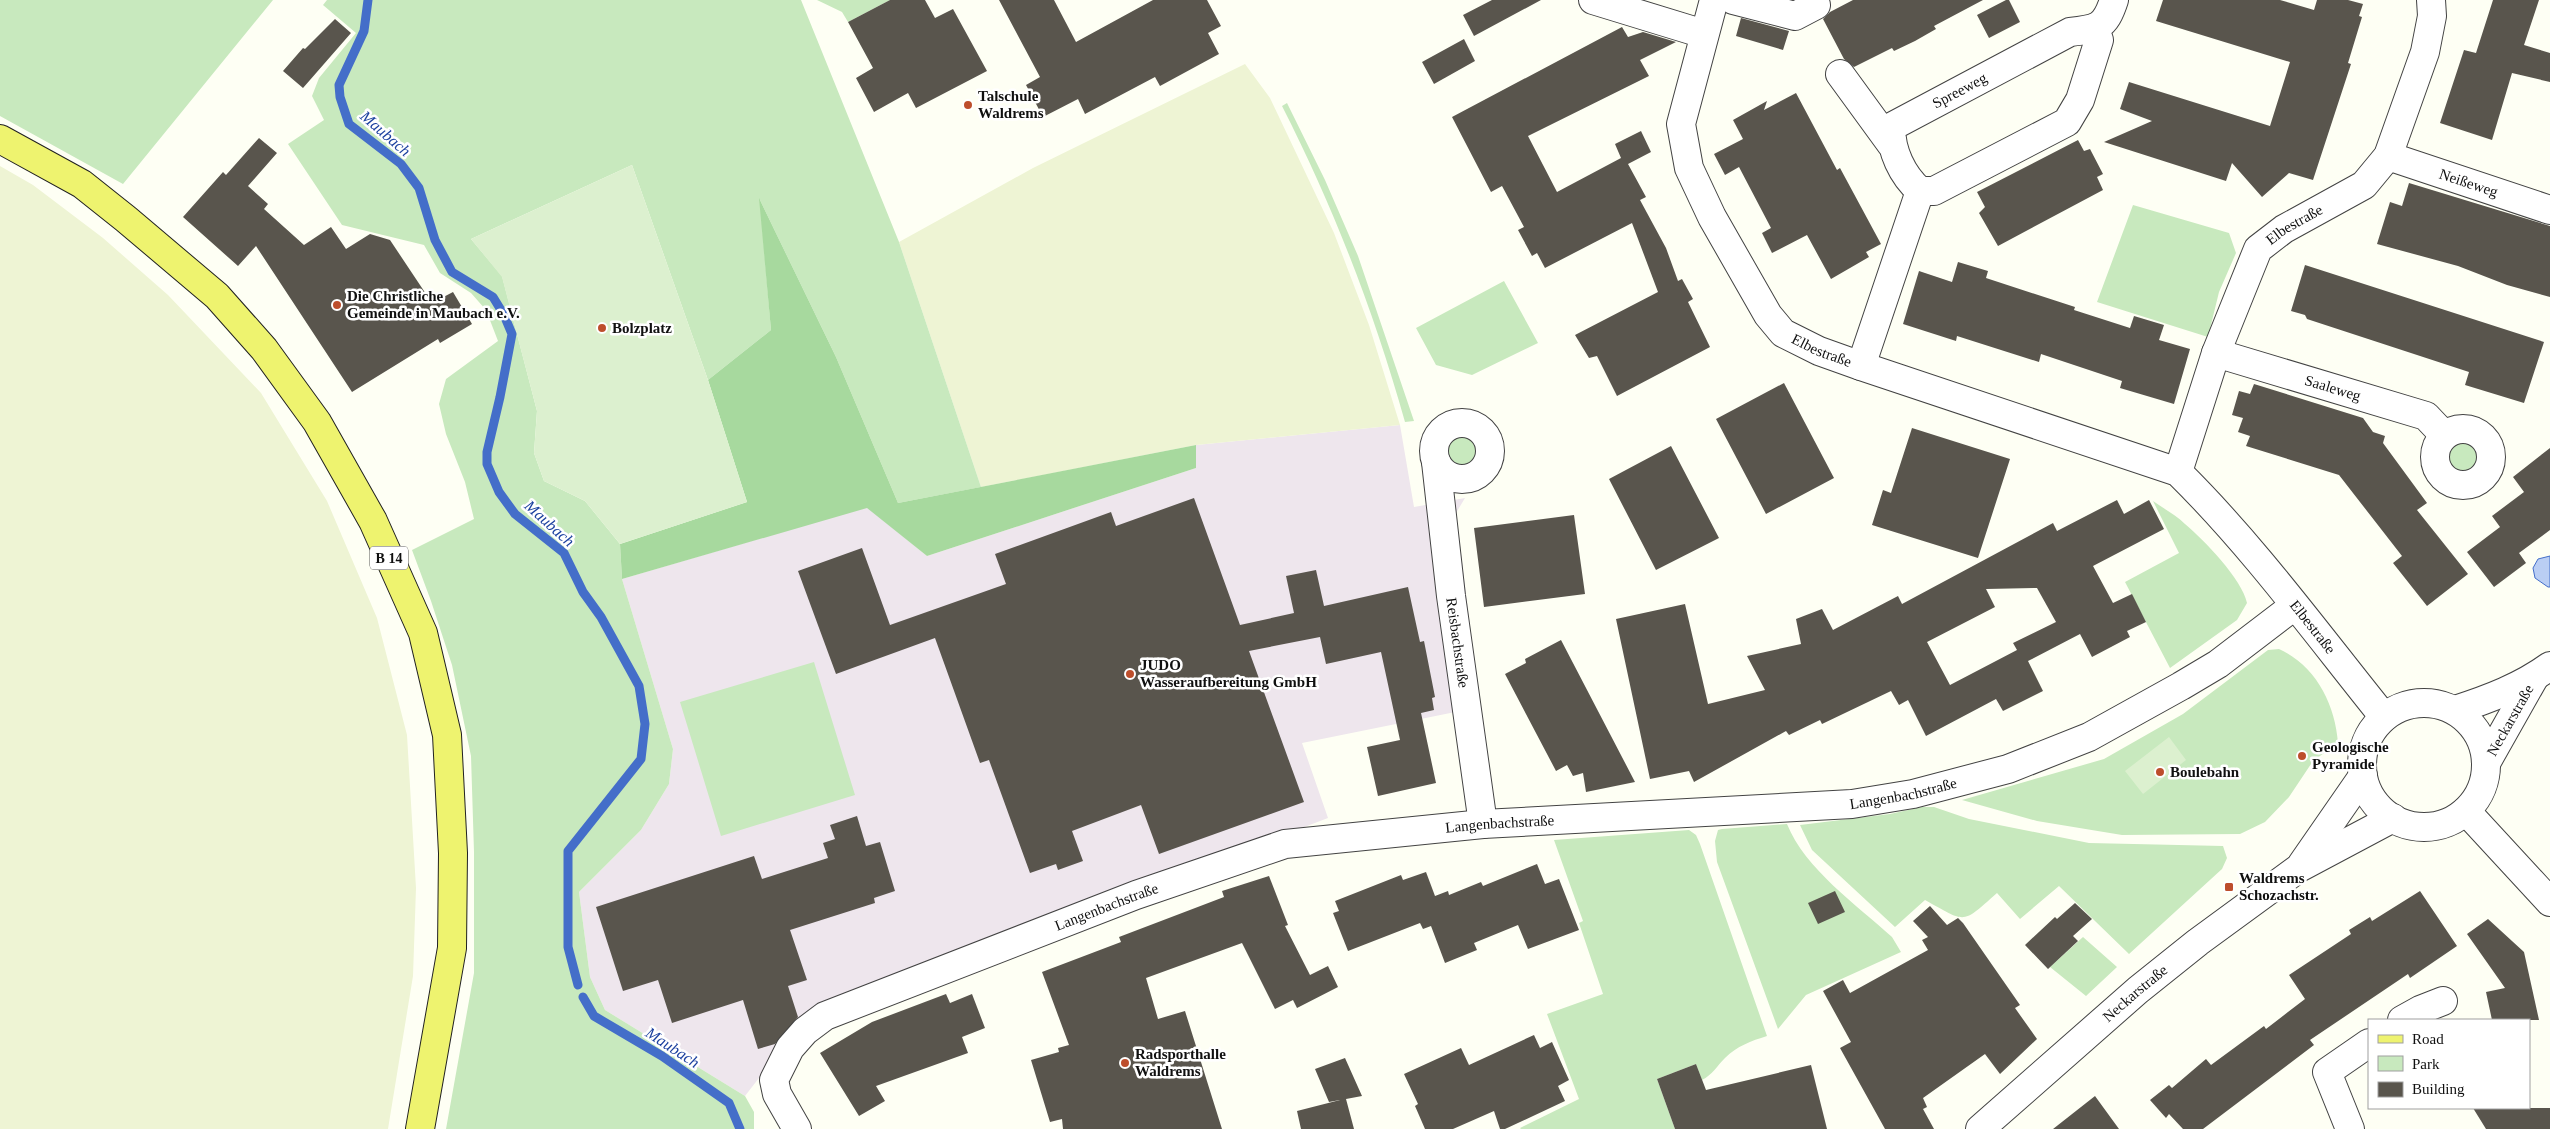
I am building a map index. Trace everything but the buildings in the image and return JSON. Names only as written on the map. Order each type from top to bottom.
[{"type":"main road","name":"B 14","points":[[0,139],[82,184],[217,296],[264,349],[317,422],[364,505],[423,633],[447,735],[453,853],[452,948],[420,1129]]},
{"type":"street","points":[[1593,0],[1704,34]]},
{"type":"street","name":"Elbestraße","points":[[1714,0],[1681,124],[1689,168],[1755,293],[1783,334],[1819,351],[1861,366],[2178,472],[2217,510],[2271,574],[2294,606],[2384,717]]},
{"type":"street","points":[[1733,0],[1795,16],[1816,5]]},
{"type":"street","points":[[1840,74],[1891,144],[1909,181],[1920,191],[1934,191],[2067,122],[2080,100],[2099,40],[2095,30],[2109,18],[2114,0]]},
{"type":"street","name":"Elbestraße","points":[[2178,472],[2216,353],[2258,249],[2284,229],[2364,186],[2388,156],[2425,52],[2432,16],[2432,0]]},
{"type":"street","name":"Spreeweg","points":[[1891,144],[1891,127],[2070,32],[2095,30]]},
{"type":"street","name":"Neißeweg","points":[[2388,156],[2550,210]]},
{"type":"street","points":[[1861,366],[1920,191]]},
{"type":"street","name":"Saaleweg","points":[[2216,353],[2426,416],[2444,436]]},
{"type":"street","points":[[2460,429],[2468,429],[2483,437],[2496,440],[2491,462],[2486,473],[2475,483],[2458,485],[2442,476],[2436,469],[2435,450],[2444,436],[2460,429]]},
{"type":"street","name":"Reisbachstraße","points":[[1436,462],[1450,596],[1483,824]]},
{"type":"street","name":"Langenbachstraße","points":[[797,1129],[777,1094],[774,1080],[790,1048],[805,1031],[825,1016],[1136,895],[1285,844],[1483,824],[1852,804],[1913,794],[1989,774],[2090,737],[2218,664],[2294,606]]},
{"type":"street","name":"Neckarstraße","points":[[2455,710],[2498,695],[2542,672]]},
{"type":"street","name":"Neckarstraße","points":[[2486,763],[2542,672]]},
{"type":"street","points":[[2420,702],[2438,704],[2455,710],[2471,724],[2481,739],[2486,763],[2480,789],[2466,811],[2445,823],[2434,826],[2406,824],[2392,818],[2374,801],[2363,776],[2364,749],[2374,728],[2384,717],[2399,708],[2420,702]]},
{"type":"street","name":"Neckarstraße","points":[[2299,868],[2363,776]]},
{"type":"street","points":[[2466,811],[2550,902]]},
{"type":"street","name":"Neckarstraße","points":[[1980,1129],[2138,990],[2198,942],[2299,868],[2392,818]]},
{"type":"street","points":[[2404,1019],[2443,1001]]},
{"type":"street","points":[[2350,1129],[2327,1072],[2368,1044]]},
{"type":"shaded area","points":[[1400,425],[1414,507],[1465,498],[1456,513],[1480,707],[1302,743],[1328,818],[819,1010],[779,1052],[745,1096],[605,1010],[590,977],[579,892],[641,830],[669,784],[673,749],[622,579],[867,507],[927,556],[1196,468],[1196,445]]},
{"type":"green space","points":[[0,0],[273,0],[123,184],[0,116]]},
{"type":"green space","points":[[327,0],[801,0],[899,242],[981,487],[898,503],[836,357],[760,200],[771,330],[708,380],[632,165],[471,239],[502,276],[537,411],[534,453],[544,481],[585,501],[620,544],[622,579],[673,749],[669,784],[641,830],[579,892],[590,977],[605,1010],[745,1096],[754,1112],[754,1129],[446,1129],[474,973],[474,852],[471,756],[452,665],[412,550],[474,519],[465,482],[446,434],[439,404],[446,379],[498,341],[486,310],[471,293],[440,273],[424,245],[342,225],[288,144],[324,120],[312,96],[319,78],[356,33],[323,5]]},
{"type":"green space","points":[[817,0],[890,0],[848,22],[842,12]]},
{"type":"green space","points":[[1245,64],[1270,98],[1334,233],[1369,325],[1400,425],[1196,445],[981,487],[899,242],[1033,168]]},
{"type":"green space","points":[[1287,103],[1325,180],[1358,256],[1414,421],[1405,422],[1380,341],[1336,222],[1282,106]]},
{"type":"green space","name":"Bolzplatz","points":[[632,165],[708,380],[747,502],[620,544],[585,501],[544,481],[534,453],[537,411],[502,277],[471,239]]},
{"type":"green space","points":[[0,166],[33,185],[103,238],[168,295],[261,393],[327,501],[377,618],[407,735],[416,888],[413,976],[388,1129],[0,1129]]},
{"type":"green space","points":[[759,198],[836,357],[898,503],[1196,445],[1196,468],[927,556],[867,508],[622,579],[620,544],[747,502],[708,380],[771,330]]},
{"type":"green space","points":[[2133,205],[2229,233],[2236,253],[2219,292],[2208,337],[2097,302]]},
{"type":"green space","points":[[1504,281],[1538,343],[1472,375],[1436,365],[1416,328]]},
{"type":"green space","points":[[1461,431],[1468,432],[1474,436],[1478,442],[1478,456],[1474,462],[1468,466],[1461,467],[1454,466],[1448,462],[1444,456],[1443,449],[1444,442],[1448,436],[1454,432]]},
{"type":"green space","points":[[2462,439],[2469,440],[2475,444],[2479,450],[2479,464],[2475,470],[2469,474],[2462,475],[2455,474],[2449,470],[2445,464],[2444,457],[2445,450],[2449,444],[2455,440]]},
{"type":"green space","points":[[2153,501],[2174,515],[2212,550],[2238,583],[2247,603],[2237,620],[2170,668],[2125,582],[2179,553]]},
{"type":"green space","points":[[2279,649],[2303,665],[2321,688],[2333,714],[2338,743],[2313,761],[2289,797],[2265,822],[2240,834],[2122,835],[2037,821],[1962,800],[2104,759],[2183,714],[2268,650]]},
{"type":"green space","points":[[814,662],[855,795],[721,836],[680,702]]},
{"type":"green space","points":[[2169,737],[2186,760],[2143,794],[2125,771]]},
{"type":"green space","points":[[1922,807],[1934,807],[1969,819],[2089,843],[2223,846],[2227,858],[2222,869],[2129,954],[2059,886],[2020,919],[1997,893],[1976,911],[1963,917],[1949,913],[1925,900],[1895,927],[1812,850],[1800,825],[1890,814]]},
{"type":"green space","points":[[1787,824],[1795,840],[1819,871],[1892,937],[1901,952],[1806,995],[1778,1029],[1717,862],[1715,841],[1718,830],[1722,829]]},
{"type":"green space","points":[[1689,830],[1696,835],[1700,844],[1767,1036],[1734,1050],[1712,1073],[1702,1080],[1696,1064],[1657,1079],[1675,1129],[1521,1129],[1579,1099],[1547,1014],[1603,994],[1579,923],[1583,921],[1554,840]]},
{"type":"green space","points":[[2083,937],[2117,967],[2086,996],[2050,967]]},
{"type":"water","points":[[2550,556],[2550,587],[2548,587],[2535,578],[2533,568],[2538,559]]},
{"type":"waterway","name":"Maubach","points":[[368,0],[364,31],[339,85],[340,97],[349,124],[401,164],[419,188],[435,240],[452,272],[493,297],[504,315],[512,334],[487,452],[487,464],[499,492],[515,514],[564,553],[583,592],[601,617],[639,686],[645,724],[641,759],[568,851],[568,947],[578,985]]},
{"type":"waterway","name":"Maubach","points":[[583,997],[594,1016],[662,1056],[729,1103],[740,1129]]},
{"type":"place","name":"Talschule Waldrems","points":[[968,105]]},
{"type":"place","name":"Die Christliche Gemeinde in Maubach e.V.","points":[[337,305]]},
{"type":"place","name":"Bolzplatz","points":[[602,328]]},
{"type":"place","name":"JUDO Wasseraufbereitung GmbH","points":[[1130,674]]},
{"type":"place","name":"Geologische Pyramide","points":[[2302,756]]},
{"type":"place","name":"Boulebahn","points":[[2160,772]]},
{"type":"place","name":"Waldrems Schozachstr.","points":[[2229,887]]},
{"type":"place","name":"Radsporthalle Waldrems","points":[[1125,1063]]}]
